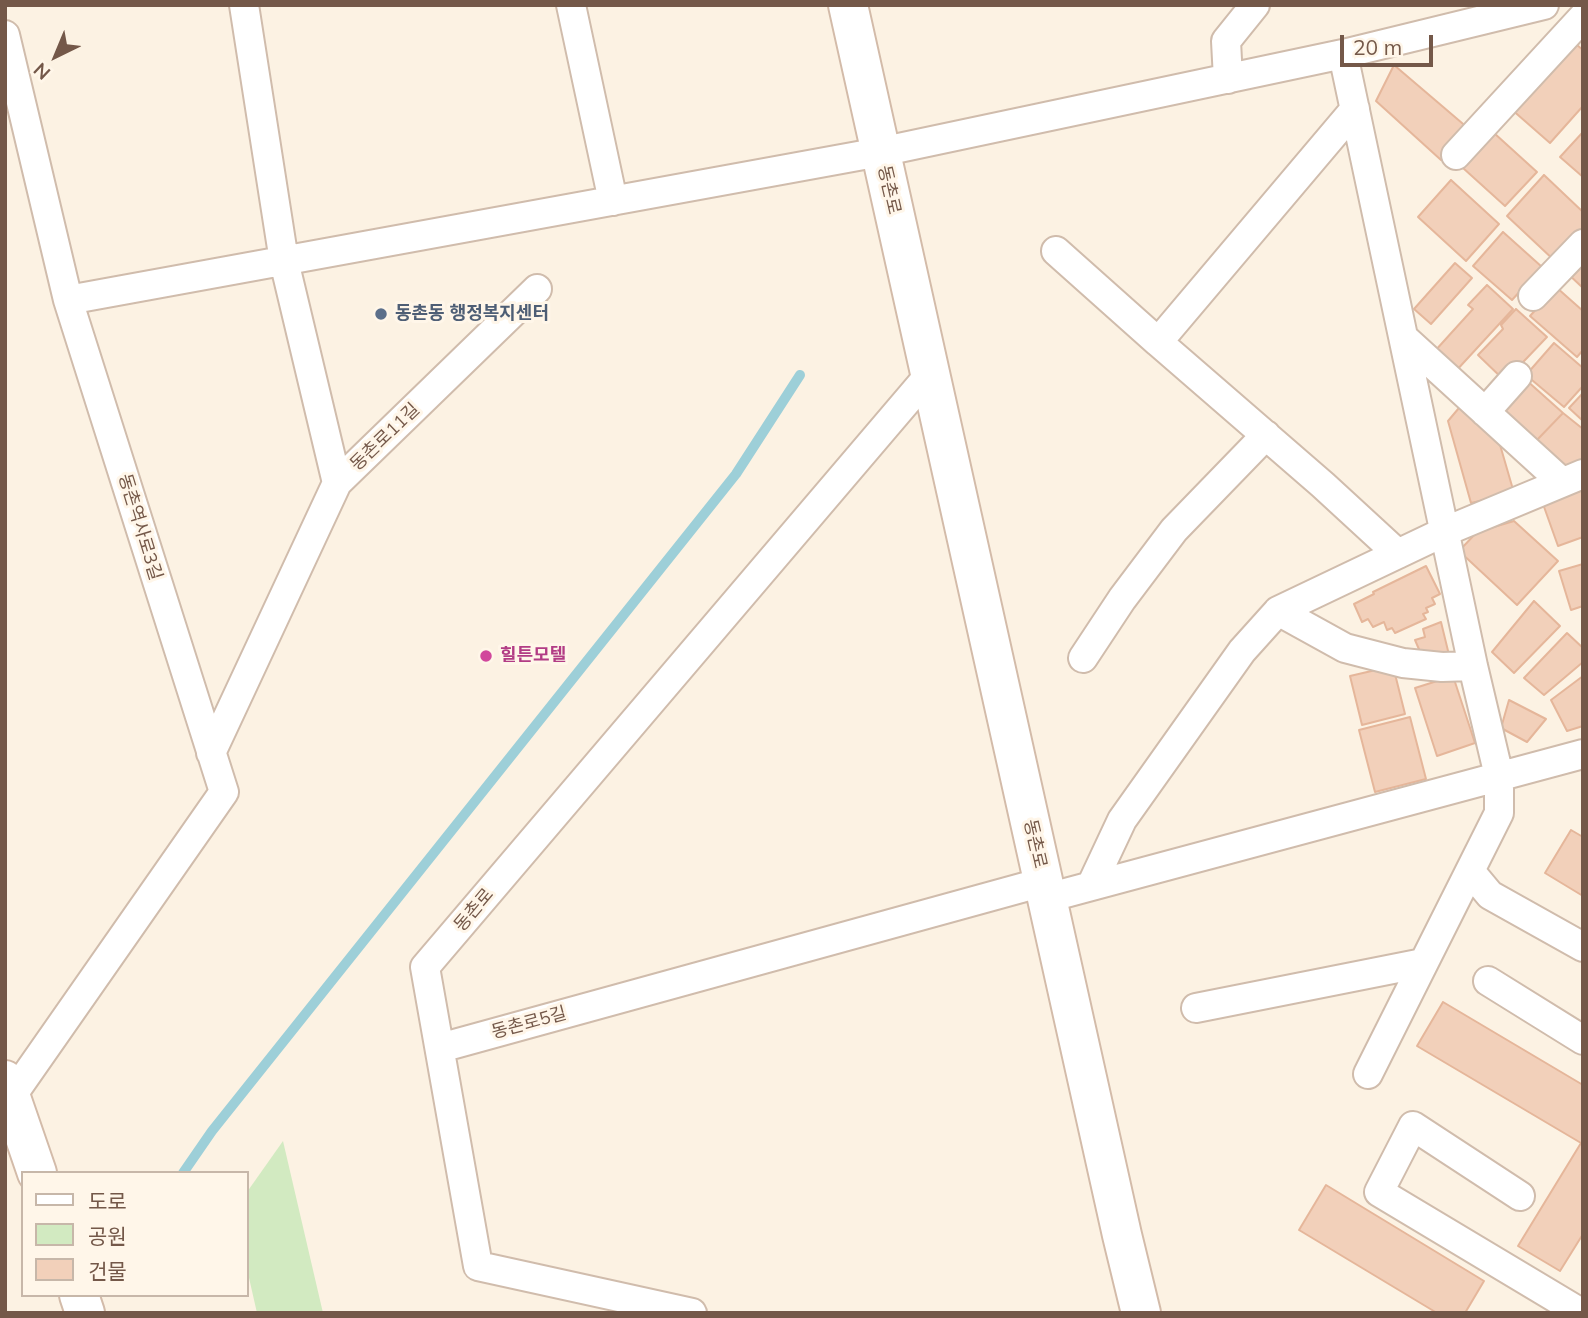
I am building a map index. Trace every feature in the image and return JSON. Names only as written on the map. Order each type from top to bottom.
[{"type":"main road","name":"동촌로","points":[[848,5],[1141,1313]]},
{"type":"main road","points":[[7,1096],[36,1171]]},
{"type":"street","name":"동촌로11길","points":[[244,5],[284,261],[337,483]]},
{"type":"street","points":[[571,5],[613,201]]},
{"type":"street","points":[[1228,79],[1226,41],[1255,5]]},
{"type":"street","points":[[68,300],[880,152],[1343,54],[1544,5]]},
{"type":"street","points":[[1456,155],[1583,17]]},
{"type":"street","name":"동촌역사로3길","points":[[5,35],[68,300],[224,792],[7,1096]]},
{"type":"street","points":[[1343,54],[1473,666],[1499,776],[1499,813],[1368,1074]]},
{"type":"street","points":[[1158,342],[1355,109]]},
{"type":"street","points":[[1533,296],[1583,244]]},
{"type":"street","points":[[1056,251],[1398,554]]},
{"type":"street","name":"동촌로11길","points":[[337,483],[537,289]]},
{"type":"street","points":[[1404,338],[1485,412],[1572,478]]},
{"type":"street","name":"동촌로","points":[[440,1048],[425,967],[930,374]]},
{"type":"street","points":[[1485,412],[1517,376]]},
{"type":"street","points":[[1083,659],[1122,599],[1174,530],[1266,435]]},
{"type":"street","points":[[1091,886],[1122,820],[1242,651],[1278,611],[1446,531],[1572,478]]},
{"type":"street","points":[[211,753],[337,483]]},
{"type":"street","points":[[1278,611],[1345,648],[1403,663],[1442,667],[1473,666]]},
{"type":"street","name":"동촌로5길","points":[[440,1048],[1045,890],[1091,886],[1583,754]]},
{"type":"street","points":[[1470,871],[1490,895],[1583,947]]},
{"type":"street","points":[[1196,1008],[1423,963]]},
{"type":"street","points":[[1488,981],[1583,1040]]},
{"type":"street","points":[[440,1048],[478,1266],[692,1313]]},
{"type":"street","points":[[1520,1196],[1413,1126],[1379,1192],[1581,1313]]},
{"type":"green space","points":[[283,1141],[323,1313],[257,1313],[248,1273],[248,1191]]},
{"type":"building","points":[[1571,40],[1583,50],[1583,106],[1550,143],[1510,108]]},
{"type":"building","points":[[1394,65],[1469,129],[1441,160],[1376,101]]},
{"type":"building","points":[[1583,132],[1583,177],[1560,157]]},
{"type":"building","points":[[1494,133],[1537,172],[1505,206],[1463,168]]},
{"type":"building","points":[[1544,175],[1583,212],[1583,234],[1556,262],[1507,216]]},
{"type":"building","points":[[1451,180],[1499,224],[1466,261],[1418,217]]},
{"type":"building","points":[[1503,232],[1542,267],[1512,300],[1473,266]]},
{"type":"building","points":[[1583,260],[1583,288],[1566,272]]},
{"type":"building","points":[[1455,263],[1472,278],[1431,324],[1414,309]]},
{"type":"building","points":[[1487,285],[1513,309],[1455,372],[1434,352],[1473,309],[1468,305]]},
{"type":"building","points":[[1556,287],[1583,311],[1583,350],[1577,357],[1530,316]]},
{"type":"building","points":[[1516,309],[1547,337],[1505,381],[1478,355],[1503,329],[1501,325]]},
{"type":"building","points":[[1554,343],[1583,368],[1583,386],[1564,407],[1526,375]]},
{"type":"building","points":[[1525,379],[1563,413],[1536,441],[1499,408]]},
{"type":"building","points":[[1583,393],[1583,421],[1569,408]]},
{"type":"building","points":[[1464,402],[1496,431],[1514,493],[1471,503],[1448,421]]},
{"type":"building","points":[[1563,413],[1583,429],[1583,468],[1572,472],[1536,441]]},
{"type":"building","points":[[1583,490],[1583,537],[1558,546],[1543,504]]},
{"type":"building","points":[[1514,521],[1558,561],[1517,605],[1459,551],[1477,532]]},
{"type":"building","points":[[1583,564],[1583,606],[1571,610],[1559,571]]},
{"type":"building","points":[[1426,566],[1440,594],[1432,598],[1435,604],[1426,608],[1428,612],[1423,614],[1426,619],[1395,633],[1392,628],[1387,630],[1384,622],[1373,627],[1368,619],[1362,622],[1354,604]]},
{"type":"building","points":[[1534,601],[1560,626],[1514,673],[1492,652]]},
{"type":"building","points":[[1441,622],[1450,659],[1421,654],[1415,640],[1425,637],[1423,629]]},
{"type":"building","points":[[1567,633],[1583,648],[1583,662],[1544,695],[1524,678]]},
{"type":"building","points":[[1393,666],[1405,714],[1362,725],[1350,676]]},
{"type":"building","points":[[1453,676],[1475,743],[1437,756],[1415,688]]},
{"type":"building","points":[[1583,676],[1583,726],[1567,731],[1551,700]]},
{"type":"building","points":[[1509,700],[1546,719],[1527,742],[1501,728]]},
{"type":"building","points":[[1410,717],[1426,779],[1375,792],[1359,730]]},
{"type":"building","points":[[1571,830],[1583,837],[1583,896],[1545,873]]},
{"type":"building","points":[[1443,1002],[1583,1085],[1583,1234],[1560,1271],[1518,1246],[1581,1143],[1417,1046]]},
{"type":"building","points":[[1326,1185],[1484,1281],[1465,1313],[1437,1313],[1299,1230]]},
{"type":"waterway","points":[[184,1171],[212,1131],[736,474],[800,375]]},
{"type":"place","name":"동촌동 행정복지센터","points":[[381,314]]},
{"type":"place","name":"힐튼모텔","points":[[486,656]]}]
